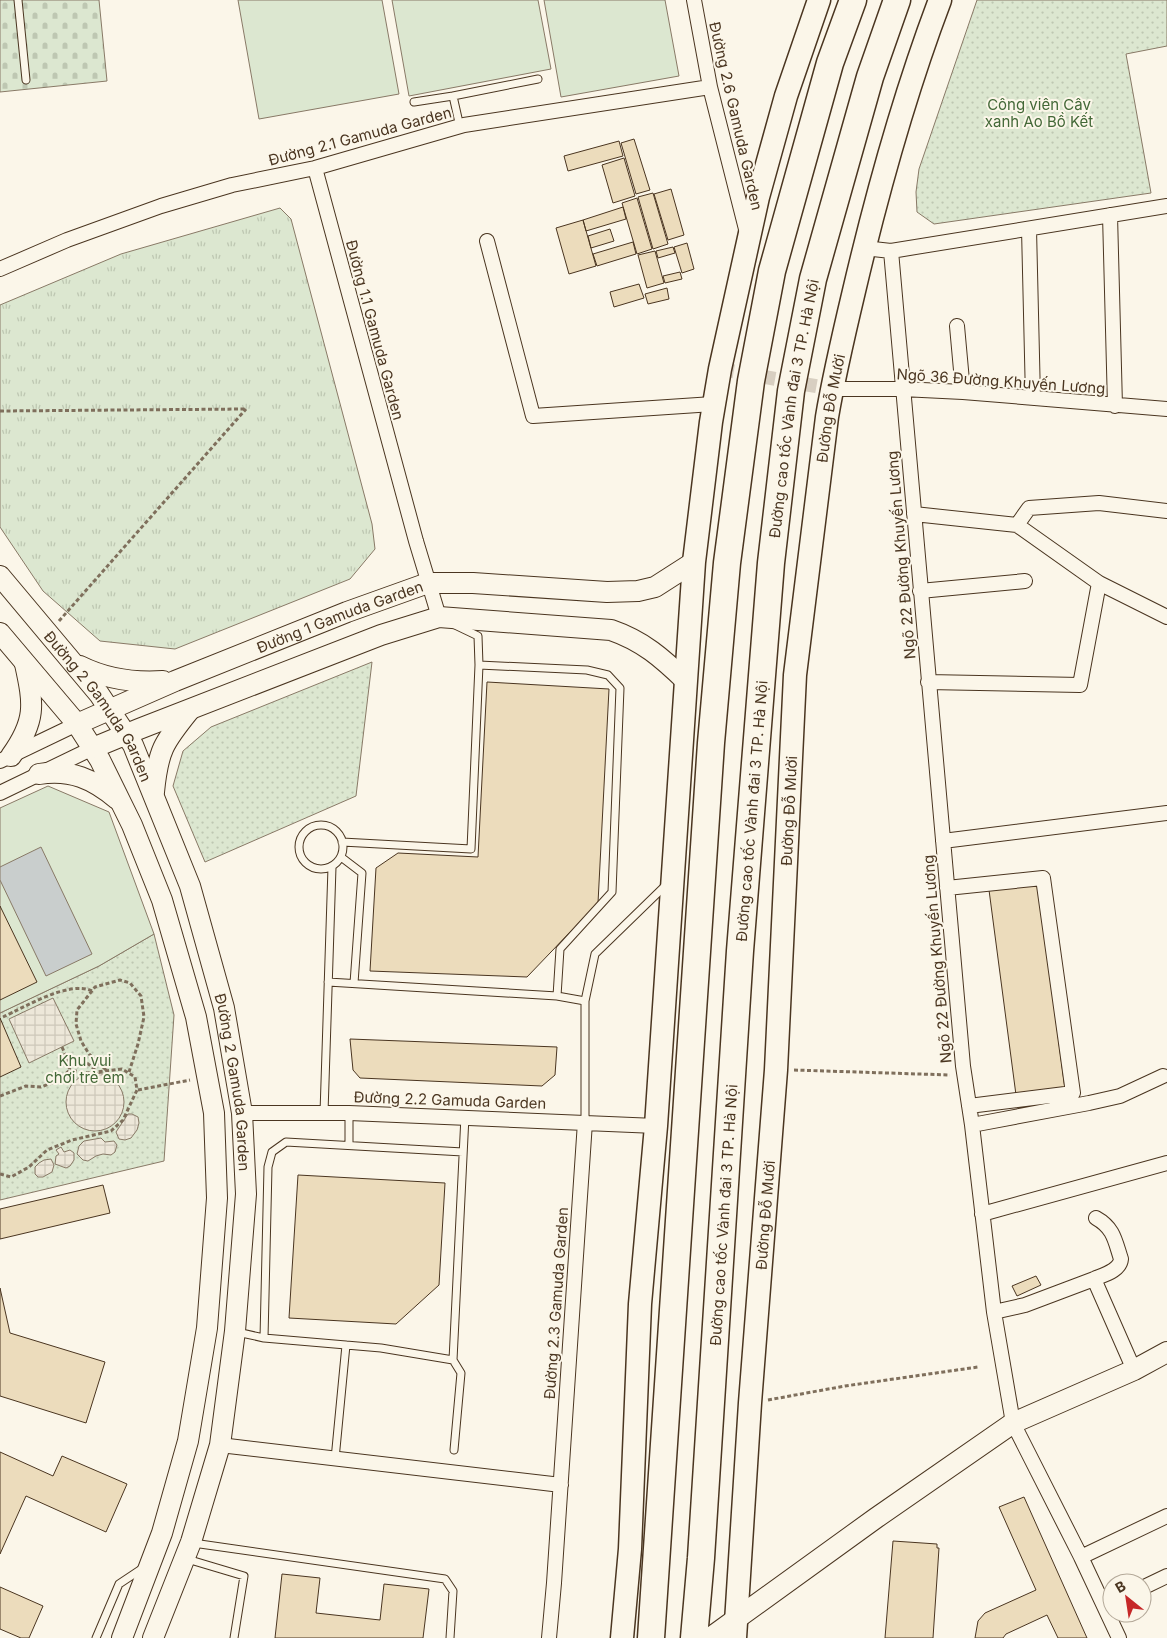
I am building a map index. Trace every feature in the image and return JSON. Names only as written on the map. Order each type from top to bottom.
[{"type":"highway","points":[[651,1638],[711,743],[726,563],[751,381],[772,271],[830,63],[853,0]]},
{"type":"highway","name":"Đường cao tốc Vành đai 3 TP. Hà Nội","points":[[720,1632],[701,1558],[740,941],[771,563],[789,410],[813,279],[870,77],[897,0]]},
{"type":"main road","points":[[622,1638],[630,1549],[640,1304],[656,1126],[694,562],[713,404],[758,197],[786,96],[819,0]]},
{"type":"main road","name":"Đường Đỗ Mười","points":[[720,1632],[750,1403],[776,1070],[795,675],[832,388],[864,248],[900,117],[920,52],[940,0]]},
{"type":"street","name":"Đường 2.6 Gamuda Garden","points":[[694,0],[710,87],[748,239]]},
{"type":"street","name":"Đường 2.1 Gamuda Garden","points":[[0,269],[67,240],[161,206],[232,185],[315,168],[460,127],[710,87]]},
{"type":"street","name":"Đường 1.1 Gamuda Garden","points":[[315,168],[405,501],[439,617]]},
{"type":"street","points":[[864,248],[891,251],[1167,206]]},
{"type":"street","points":[[1110,215],[1115,406]]},
{"type":"street","points":[[1029,229],[1033,398]]},
{"type":"street","points":[[487,241],[533,416],[713,404]]},
{"type":"street","name":"Ngõ 22 Đường Khuyến Lương","points":[[891,251],[928,682],[965,1075],[994,1312],[1014,1423],[1081,1557],[1102,1594]]},
{"type":"street","points":[[957,326],[963,392]]},
{"type":"street","name":"Ngõ 36 Đường Khuyến Lương","points":[[832,388],[963,392],[1167,409]]},
{"type":"street","points":[[1017,525],[1029,508],[1099,503],[1167,511]]},
{"type":"street","points":[[914,514],[1017,525],[1098,583],[1167,617]]},
{"type":"street","name":"Đường 1 Gamuda Garden","points":[[5,758],[110,708],[175,680],[347,612],[428,583],[473,583],[607,592],[638,591],[655,587],[694,562]]},
{"type":"street","name":"Đường 2 Gamuda Garden","points":[[0,576],[110,708],[133,745],[154,794],[190,886],[224,1008],[257,1191],[234,1331],[220,1445],[188,1550],[153,1638]]},
{"type":"street","points":[[920,591],[1025,581]]},
{"type":"street","points":[[928,682],[1080,686],[1098,583]]},
{"type":"street","name":"Đường 1 Gamuda Garden","points":[[0,792],[126,734],[381,635],[439,617],[610,630],[628,636],[643,644],[686,681]]},
{"type":"street","name":"Đường 2 Gamuda Garden","points":[[0,633],[77,724],[93,748],[122,803],[162,900],[196,1017],[214,1113],[217,1198],[207,1328],[188,1441],[154,1555],[122,1638]]},
{"type":"street","points":[[5,758],[22,740],[32,712],[32,696],[25,662]]},
{"type":"street","points":[[74,663],[92,672],[111,678],[135,682],[175,680]]},
{"type":"street","points":[[154,794],[157,765],[161,750],[190,709]]},
{"type":"street","points":[[39,774],[56,771],[82,777],[107,790],[122,803]]},
{"type":"street","points":[[943,841],[1167,813]]},
{"type":"street","points":[[947,888],[1042,878],[1073,1092],[969,1106]]},
{"type":"street","points":[[972,1124],[1120,1096],[1163,1076]]},
{"type":"street","points":[[214,1113],[242,1112]]},
{"type":"street","name":"Đường 2.2 Gamuda Garden","points":[[242,1112],[349,1112],[656,1126]]},
{"type":"street","name":"Đường 2.3 Gamuda Garden","points":[[549,1638],[585,1122]]},
{"type":"street","points":[[982,1214],[1167,1164]]},
{"type":"street","points":[[994,1312],[1026,1305],[1094,1279],[1116,1268],[1120,1264],[1121,1259],[1111,1231],[1096,1218]]},
{"type":"street","points":[[1094,1279],[1134,1370]]},
{"type":"street","points":[[720,1632],[876,1518],[1014,1423],[1134,1370],[1167,1352]]},
{"type":"street","points":[[220,1445],[561,1485]]},
{"type":"street","points":[[1081,1557],[1167,1516]]},
{"type":"street","points":[[154,1555],[188,1550]]},
{"type":"street","points":[[1152,1583],[1167,1576]]},
{"type":"street","name":"Ngõ 22 Đường Khuyến Lương","points":[[1114,1623],[1119,1638]]},
{"type":"lane","points":[[18,0],[26,80]]},
{"type":"lane","points":[[414,102],[538,80]]},
{"type":"lane","points":[[453,96],[460,127]]},
{"type":"lane","points":[[342,842],[470,849],[479,665],[478,636],[439,617]]},
{"type":"lane","points":[[479,665],[587,670],[608,675],[620,688],[612,892],[560,949],[557,996]]},
{"type":"lane","points":[[324,825],[333,828],[339,834],[342,842],[343,850],[341,857],[332,867],[324,870],[308,866],[302,860],[299,852],[299,843],[302,835],[308,829],[316,826],[324,825]]},
{"type":"lane","points":[[341,857],[362,872],[354,983]]},
{"type":"lane","points":[[324,1113],[332,867]]},
{"type":"lane","points":[[585,1122],[585,1001],[595,954],[673,878]]},
{"type":"lane","points":[[328,982],[557,996],[585,1001]]},
{"type":"lane","points":[[348,1145],[349,1112]]},
{"type":"lane","points":[[454,1450],[461,1373],[453,1360],[465,1116]]},
{"type":"lane","points":[[264,1338],[257,1191],[268,1167],[272,1152],[286,1142],[463,1152]]},
{"type":"lane","points":[[234,1331],[264,1338],[381,1348],[453,1360]]},
{"type":"lane","points":[[335,1460],[346,1345]]},
{"type":"lane","points":[[188,1550],[244,1576],[234,1638]]},
{"type":"lane","points":[[188,1550],[445,1579],[453,1591],[450,1638]]},
{"type":"lane","points":[[96,1638],[119,1584],[154,1555]]},
{"type":"path","points":[[0,410],[246,409],[48,632]]},
{"type":"path","points":[[106,1070],[89,1054],[81,1040],[76,1024],[77,1010],[95,987],[120,980],[130,983],[141,996],[144,1017],[129,1072]]},
{"type":"path","points":[[4,1017],[69,988],[86,988],[92,991]]},
{"type":"path","points":[[62,1047],[70,1070]]},
{"type":"path","points":[[68,1061],[81,1060],[88,1063],[96,1072]]},
{"type":"path","points":[[0,1174],[11,1177],[21,1174],[38,1162],[47,1150],[72,1140],[91,1138],[111,1131],[124,1120],[137,1090],[135,1077],[122,1069],[87,1073],[70,1070]]},
{"type":"path","points":[[0,1096],[26,1086],[41,1087],[58,1081],[70,1070]]},
{"type":"path","points":[[776,1070],[965,1075]]},
{"type":"path","points":[[137,1090],[208,1076]]},
{"type":"path","points":[[117,1122],[124,1120]]},
{"type":"path","points":[[750,1403],[845,1386],[978,1367]]},
{"type":"green space","points":[[0,0],[99,0],[107,81],[0,92]]},
{"type":"green space","points":[[238,0],[382,0],[399,94],[259,119]]},
{"type":"green space","points":[[392,0],[538,0],[551,69],[409,96]]},
{"type":"green space","points":[[544,0],[665,0],[679,76],[561,97]]},
{"type":"green space","name":"Công viên Cây xanh Ao Bồ Kết","points":[[977,0],[1167,0],[1167,46],[1126,54],[1151,193],[934,224],[917,212],[916,192],[919,169]]},
{"type":"green space","points":[[280,208],[291,219],[372,524],[375,549],[350,579],[175,649],[100,641],[43,591],[0,527],[0,305],[121,254]]},
{"type":"green space","points":[[372,662],[356,796],[205,862],[173,786],[183,751],[211,727]]},
{"type":"green space","points":[[48,786],[109,812],[154,934],[99,966],[0,1013],[0,808]]},
{"type":"green space","name":"Khu vui chơi trẻ em","points":[[154,934],[174,1015],[164,1161],[0,1200],[0,1013],[99,966]]},
{"type":"shaded area","points":[[41,847],[92,954],[46,976],[0,880],[0,867]]},
{"type":"shaded area","points":[[53,998],[74,1041],[29,1063],[9,1019]]},
{"type":"shaded area","points":[[89,1073],[101,1073],[116,1081],[124,1096],[124,1108],[116,1123],[101,1131],[89,1131],[74,1123],[66,1108],[66,1096],[74,1081]]},
{"type":"shaded area","points":[[128,1114],[138,1117],[137,1130],[131,1138],[119,1139],[116,1132]]},
{"type":"shaded area","points":[[101,1138],[105,1142],[114,1141],[117,1145],[115,1152],[111,1155],[103,1154],[96,1156],[88,1161],[83,1160],[77,1154],[79,1146],[84,1141]]},
{"type":"shaded area","points":[[61,1147],[64,1152],[70,1150],[74,1153],[74,1160],[66,1168],[55,1164],[56,1156],[59,1154],[56,1150]]},
{"type":"shaded area","points":[[51,1159],[54,1165],[52,1172],[43,1177],[38,1177],[35,1174],[35,1167],[44,1160]]},
{"type":"building","points":[[634,139],[650,190],[636,194],[621,143]]},
{"type":"building","points":[[619,141],[623,156],[568,171],[564,156]]},
{"type":"building","points":[[624,158],[635,196],[613,203],[602,165]]},
{"type":"building","points":[[671,189],[684,235],[668,240],[654,194]]},
{"type":"building","points":[[653,193],[668,244],[653,249],[638,197]]},
{"type":"building","points":[[637,198],[652,249],[637,254],[622,203]]},
{"type":"building","points":[[623,207],[626,219],[586,231],[583,220]]},
{"type":"building","points":[[583,220],[596,266],[569,274],[556,228]]},
{"type":"building","points":[[610,229],[614,241],[591,248],[588,236]]},
{"type":"building","points":[[633,242],[636,254],[597,266],[593,254]]},
{"type":"building","points":[[687,243],[694,269],[682,273],[674,247]]},
{"type":"building","points":[[673,247],[675,253],[658,258],[656,251]]},
{"type":"building","points":[[655,251],[664,283],[647,288],[638,255]]},
{"type":"building","points":[[680,272],[682,279],[665,283],[663,276]]},
{"type":"building","points":[[639,284],[644,298],[614,307],[610,292]]},
{"type":"building","points":[[667,288],[669,299],[648,304],[645,294]]},
{"type":"building","points":[[487,682],[609,689],[598,903],[527,977],[370,971],[376,868],[398,853],[478,857]]},
{"type":"building","points":[[1038,883],[1065,1089],[1016,1095],[989,890]]},
{"type":"building","points":[[0,906],[37,982],[0,1000]]},
{"type":"building","points":[[0,1018],[21,1067],[0,1077]]},
{"type":"building","points":[[350,1039],[557,1047],[555,1075],[542,1086],[360,1078],[353,1070]]},
{"type":"building","points":[[298,1175],[445,1183],[439,1285],[396,1324],[289,1318]]},
{"type":"building","points":[[103,1185],[110,1213],[0,1239],[0,1209]]},
{"type":"building","points":[[1036,1276],[1041,1285],[1017,1296],[1012,1286]]},
{"type":"building","points":[[0,1288],[10,1333],[105,1362],[86,1423],[0,1396]]},
{"type":"building","points":[[0,1452],[53,1476],[62,1456],[127,1484],[106,1532],[26,1496],[0,1554]]},
{"type":"building","points":[[1024,1497],[1087,1638],[1058,1638],[1047,1615],[1006,1634],[1003,1638],[975,1638],[978,1621],[985,1613],[1036,1590],[999,1507]]},
{"type":"building","points":[[893,1541],[937,1544],[937,1548],[939,1548],[933,1638],[885,1638]]},
{"type":"building","points":[[282,1574],[320,1578],[316,1613],[380,1620],[384,1584],[429,1589],[423,1638],[275,1638]]},
{"type":"building","points":[[0,1587],[43,1606],[29,1638],[21,1638],[0,1629]]},
{"type":"tunnel","points":[[720,369],[832,389]]}]
